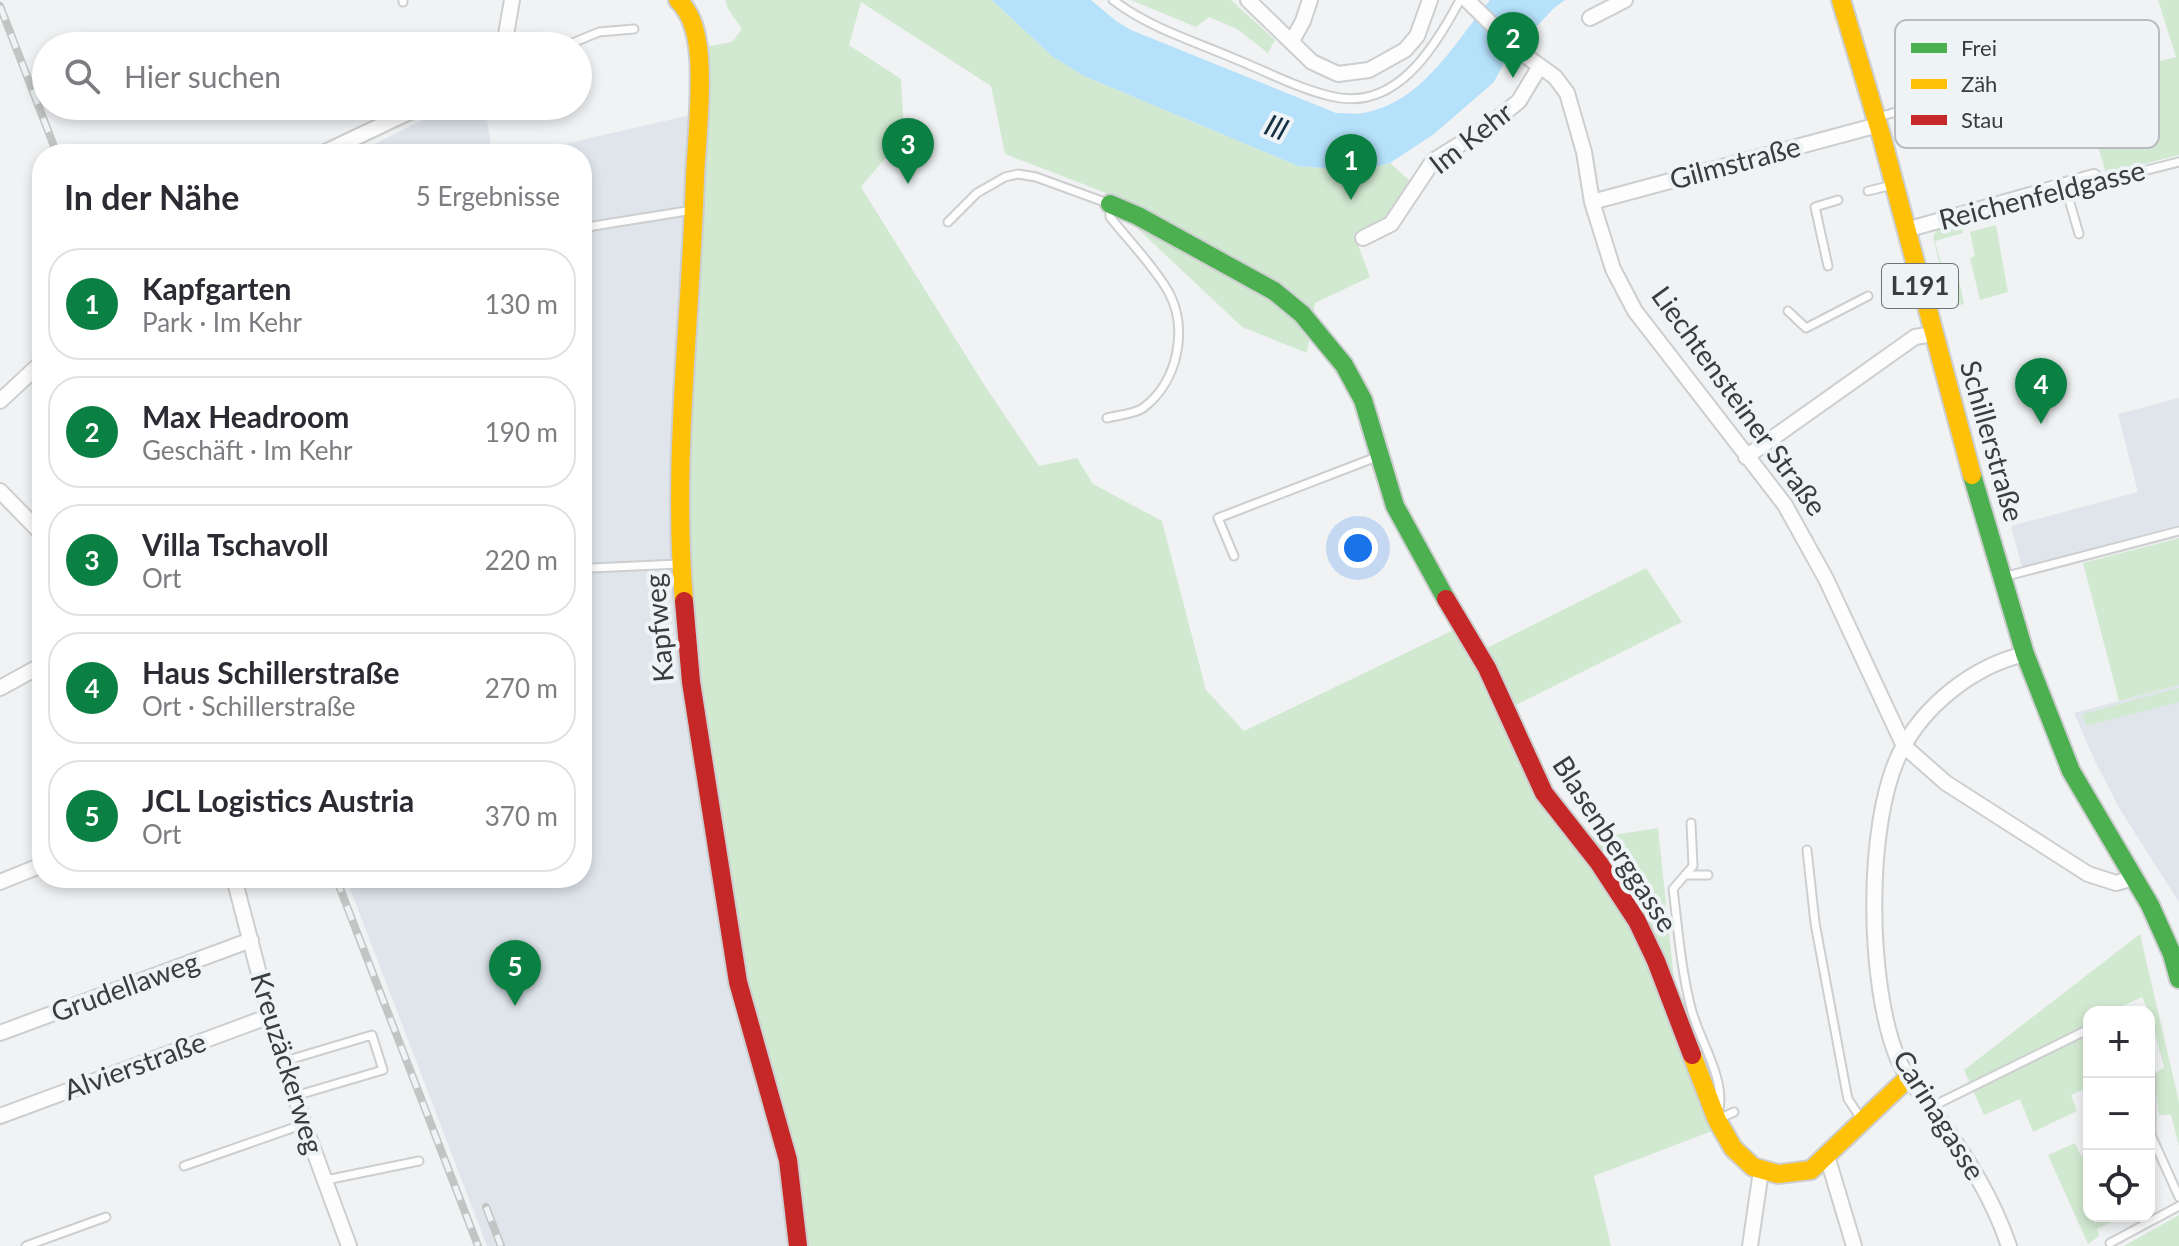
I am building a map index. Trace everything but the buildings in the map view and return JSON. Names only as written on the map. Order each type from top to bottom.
[{"type":"street","points":[[506,32],[512,0]]},
{"type":"street","name":"Kapfweg","points":[[678,0],[695,27],[699,58],[695,209],[680,487],[681,564],[691,682],[738,982],[788,1160],[798,1246]]},
{"type":"street","points":[[1248,0],[1312,62],[1338,74],[1369,70],[1405,50],[1417,36],[1430,0]]},
{"type":"street","points":[[1292,41],[1310,0]]},
{"type":"street","points":[[1590,18],[1625,0]]},
{"type":"street","name":"Schillerstraße","points":[[1841,0],[2025,654],[2071,771],[2134,878]]},
{"type":"street","name":"Liechtensteiner Straße","points":[[1466,2],[1519,51],[1555,77],[1571,102],[1584,152],[1592,202],[1613,269],[1635,311],[1785,505],[1807,541],[1904,746],[1946,783],[2088,874],[2116,883],[2134,878]]},
{"type":"street","name":"Im Kehr","points":[[1363,238],[1391,224],[1433,161],[1486,128],[1519,101],[1540,66]]},
{"type":"street","points":[[342,144],[393,120]]},
{"type":"street","name":"Gilmstraße","points":[[1592,202],[1877,121]]},
{"type":"street","name":"Reichenfeldgasse","points":[[1906,230],[2094,177]]},
{"type":"street","name":"Blasenberggasse","points":[[1110,204],[1138,216],[1274,291],[1302,314],[1344,365],[1363,400],[1395,506],[1406,529],[1487,668],[1544,793],[1599,863],[1637,921],[1726,1116],[1728,1145],[1741,1160],[1761,1171]]},
{"type":"street","points":[[1746,457],[1915,337],[1933,334]]},
{"type":"street","points":[[0,401],[32,371]]},
{"type":"street","points":[[0,491],[32,524]]},
{"type":"street","name":"Carinagasse","points":[[2009,1246],[1992,1199],[1976,1170],[1898,1060],[1885,1020],[1875,917],[1877,856],[1883,813],[1890,774],[1904,746],[1916,728],[1948,694],[1984,669],[2004,659],[2025,654]]},
{"type":"street","points":[[0,688],[32,670]]},
{"type":"street","points":[[0,882],[32,869]]},
{"type":"street","name":"L191","points":[[2134,878],[2158,920],[2179,979]]},
{"type":"street","name":"Kreuzäckerweg","points":[[237,888],[270,1016],[343,1244]]},
{"type":"street","name":"Grudellaweg","points":[[0,1033],[251,940]]},
{"type":"street","name":"Alvierstraße","points":[[0,1116],[270,1016]]},
{"type":"street","points":[[1750,1246],[1761,1171],[1776,1176],[1811,1170],[1909,1077]]},
{"type":"street","points":[[1827,1156],[1854,1246]]},
{"type":"lane","points":[[1113,0],[1168,31],[1298,84],[1331,97],[1360,98],[1384,91],[1402,79],[1427,56],[1466,2]]},
{"type":"lane","points":[[592,35],[634,29]]},
{"type":"lane","points":[[1877,121],[1895,116]]},
{"type":"lane","name":"Reichenfeldgasse","points":[[2094,177],[2103,181],[2179,162]]},
{"type":"lane","points":[[948,222],[977,193],[1005,177],[1018,174],[1036,177],[1110,204],[1110,217],[1168,291],[1178,316],[1180,335],[1173,367],[1142,410],[1107,418]]},
{"type":"lane","points":[[1868,191],[1894,185]]},
{"type":"lane","points":[[2064,185],[2079,234]]},
{"type":"lane","points":[[1828,266],[1815,207],[1838,200]]},
{"type":"lane","points":[[592,226],[695,209]]},
{"type":"lane","points":[[1894,289],[1919,283]]},
{"type":"lane","points":[[1788,311],[1806,328],[1868,296]]},
{"type":"lane","points":[[1234,556],[1218,518],[1380,456]]},
{"type":"lane","points":[[2001,577],[2179,531]]},
{"type":"lane","points":[[592,568],[681,564]]},
{"type":"lane","points":[[1691,823],[1693,866],[1673,889],[1682,964],[1692,1011],[1722,1094],[1726,1116]]},
{"type":"lane","points":[[1807,850],[1815,923],[1848,1099],[1862,1120]]},
{"type":"lane","points":[[1685,875],[1708,875]]},
{"type":"lane","points":[[1931,1107],[2083,1032]]},
{"type":"lane","points":[[285,1061],[372,1035],[383,1070],[295,1096]]},
{"type":"lane","points":[[2151,1078],[2151,1135],[2179,1197]]},
{"type":"lane","points":[[184,1166],[304,1124]]},
{"type":"lane","points":[[324,1181],[419,1161]]},
{"type":"lane","points":[[2110,1243],[2179,1206]]},
{"type":"lane","points":[[26,1246],[106,1217]]},
{"type":"shaded area","points":[[699,113],[798,1246],[487,1246],[350,888],[592,888],[592,144],[564,144]]},
{"type":"shaded area","points":[[423,120],[487,120],[491,144],[375,144]]},
{"type":"shaded area","points":[[2179,398],[2179,525],[2022,568],[2011,526],[2138,492],[2118,414]]},
{"type":"shaded area","points":[[2179,685],[2179,902],[2119,808],[2074,713]]},
{"type":"green space","points":[[725,0],[992,0],[1053,57],[1084,76],[1298,166],[1358,171],[1390,163],[1410,181],[1382,220],[1354,234],[1370,277],[1315,303],[1307,353],[1242,327],[1137,228],[1114,196],[1005,154],[991,86],[861,2],[849,45],[901,79],[904,136],[861,187],[983,383],[1039,466],[1077,458],[1093,484],[1162,521],[1206,690],[1244,731],[1470,622],[1487,648],[1646,568],[1682,622],[1514,706],[1549,786],[1594,838],[1658,828],[1675,989],[1725,1126],[1594,1176],[1611,1246],[798,1246],[738,982],[691,682],[684,377],[699,58],[710,46],[732,42],[742,29]]},
{"type":"green space","points":[[1131,0],[1231,0],[1275,40],[1268,53],[1237,29],[1209,17],[1196,27]]},
{"type":"green space","points":[[2158,0],[2179,0],[2179,155],[2106,174],[2099,148],[2159,148],[2159,61],[2176,57]]},
{"type":"green space","points":[[1961,223],[1963,233],[1935,241],[1945,278],[1958,275],[1964,304],[1950,307],[1933,237],[1937,230]]},
{"type":"green space","points":[[1996,225],[2008,292],[1980,300],[1970,258],[1975,256],[1970,232]]},
{"type":"green space","points":[[2179,538],[2179,685],[2119,701],[2083,563]]},
{"type":"green space","points":[[2179,688],[2179,702],[2086,726],[2083,714]]},
{"type":"green space","points":[[2140,934],[2179,1102],[2179,1146],[2171,1115],[2159,1115],[2155,1074],[2164,1067],[2155,1034],[2155,1006],[2146,1006],[2142,997],[2123,1006],[2083,1006],[2083,1090],[2071,1095],[2077,1111],[2033,1132],[2020,1099],[1984,1115],[1964,1070]]},
{"type":"green space","points":[[2075,1143],[2083,1155],[2083,1222],[2112,1222],[2097,1229],[2099,1236],[2088,1244],[2048,1155]]},
{"type":"green space","points":[[2179,1215],[2179,1246],[2124,1246]]},
{"type":"water","name":"Ill","points":[[992,0],[1091,0],[1131,30],[1336,113],[1356,114],[1388,105],[1422,82],[1490,0],[1565,0],[1506,59],[1494,82],[1434,134],[1390,163],[1358,171],[1298,166],[1084,76],[1053,57]]},
{"type":"railway","points":[[0,6],[32,89]]},
{"type":"railway","points":[[44,120],[53,144]]},
{"type":"railway","points":[[340,888],[478,1246]]},
{"type":"railway","points":[[486,1207],[501,1246]]},
{"type":"traffic: fast","points":[[1110,204],[1138,216],[1274,291],[1302,314],[1344,365],[1363,400],[1395,506],[1446,599]]},
{"type":"traffic: fast","points":[[1972,475],[2025,654],[2071,771],[2150,905],[2172,954],[2179,979]]},
{"type":"traffic: slow","points":[[678,0],[691,19],[695,33],[700,86],[681,442],[684,601]]},
{"type":"traffic: slow","points":[[1841,0],[1882,138],[1972,475]]},
{"type":"traffic: slow","points":[[1692,1055],[1717,1120],[1733,1148],[1753,1167],[1778,1174],[1811,1170],[1909,1077]]},
{"type":"traffic: jam","points":[[1446,599],[1487,668],[1544,793],[1599,863],[1637,921],[1692,1055]]},
{"type":"traffic: jam","points":[[684,601],[691,682],[738,982],[788,1160],[798,1246]]},
{"type":"place","name":"Max Headroom","points":[[1513,78]]},
{"type":"place","name":"Villa Tschavoll","points":[[908,184]]},
{"type":"place","name":"Kapfgarten","points":[[1351,200]]},
{"type":"place","name":"Haus Schillerstraße","points":[[2041,424]]},
{"type":"place","name":"JCL Logistics Austria","points":[[515,1006]]}]
